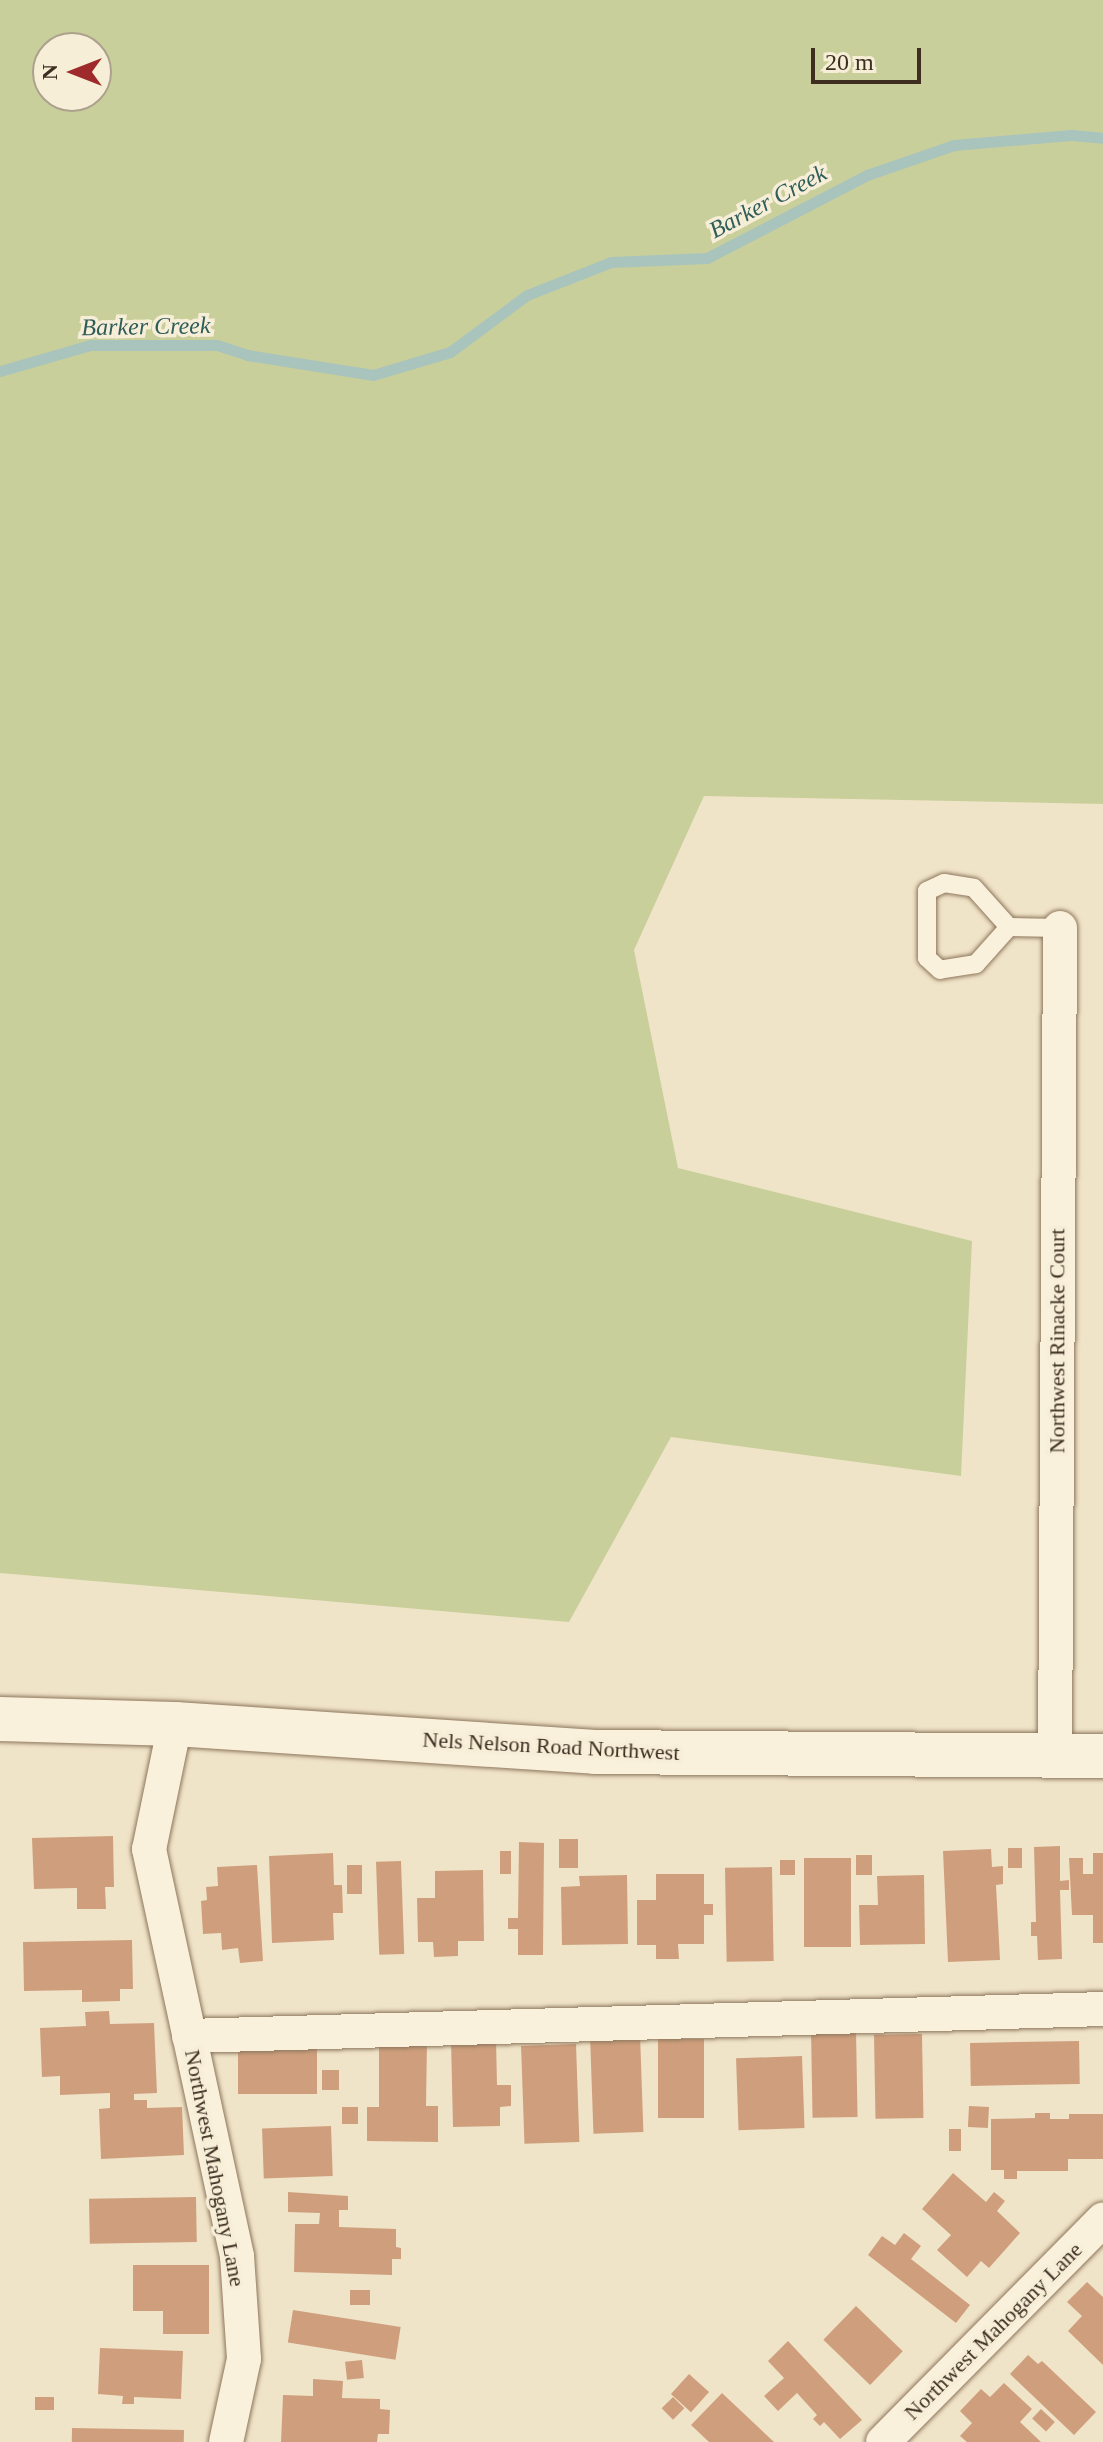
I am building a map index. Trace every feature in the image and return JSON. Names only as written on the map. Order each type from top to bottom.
[{"type":"street","name":"Northwest Rinacke Court","points":[[1055,1754],[1060,928]]},
{"type":"street","name":"Nels Nelson Road Northwest","points":[[0,1719],[175,1724],[595,1752],[1103,1756]]},
{"type":"street","name":"Northwest Mahogany Lane","points":[[175,1724],[149,1849],[237,2256],[244,2359],[226,2442]]},
{"type":"street","points":[[189,2036],[1103,2009]]},
{"type":"street","name":"Northwest Mahogany Lane","points":[[883,2442],[1103,2220]]},
{"type":"lane","points":[[1009,927],[976,964],[940,970],[927,958],[927,891],[944,883],[974,888],[1009,927],[1060,928]]},
{"type":"green space","points":[[0,0],[1103,0],[1103,804],[704,796],[634,950],[678,1168],[972,1241],[961,1476],[671,1437],[569,1622],[0,1573]]},
{"type":"building","points":[[113,1836],[114,1887],[105,1887],[106,1909],[77,1909],[77,1888],[34,1889],[32,1838]]},
{"type":"building","points":[[559,1839],[578,1839],[578,1868],[559,1868]]},
{"type":"building","points":[[519,1842],[544,1843],[543,1955],[518,1955],[518,1929],[508,1929],[508,1918],[518,1918]]},
{"type":"building","points":[[1060,1846],[1060,1881],[1069,1880],[1069,1890],[1060,1890],[1062,1959],[1038,1960],[1037,1936],[1031,1936],[1031,1922],[1036,1922],[1034,1847]]},
{"type":"building","points":[[1008,1848],[1022,1848],[1022,1868],[1008,1868]]},
{"type":"building","points":[[991,1849],[992,1867],[1003,1866],[1003,1884],[996,1885],[1000,1960],[948,1962],[943,1851]]},
{"type":"building","points":[[500,1851],[511,1851],[511,1874],[500,1874]]},
{"type":"building","points":[[333,1853],[334,1885],[342,1885],[343,1913],[333,1913],[334,1940],[272,1943],[269,1856]]},
{"type":"building","points":[[1093,1853],[1103,1853],[1103,1943],[1093,1943],[1093,1915],[1072,1915],[1069,1858],[1083,1858],[1083,1874],[1093,1874]]},
{"type":"building","points":[[856,1855],[872,1855],[872,1875],[856,1875]]},
{"type":"building","points":[[804,1858],[851,1858],[851,1947],[804,1947]]},
{"type":"building","points":[[780,1860],[795,1860],[795,1875],[780,1875]]},
{"type":"building","points":[[401,1861],[404,1954],[379,1955],[376,1862]]},
{"type":"building","points":[[257,1865],[263,1961],[240,1963],[238,1948],[222,1950],[221,1933],[203,1934],[201,1901],[207,1900],[206,1887],[218,1886],[217,1867]]},
{"type":"building","points":[[347,1865],[362,1865],[362,1894],[347,1894]]},
{"type":"building","points":[[772,1867],[774,1961],[727,1962],[725,1868]]},
{"type":"building","points":[[483,1870],[484,1941],[458,1941],[458,1956],[434,1957],[433,1942],[418,1942],[417,1898],[435,1898],[435,1871]]},
{"type":"building","points":[[656,1874],[704,1874],[704,1904],[713,1904],[713,1915],[704,1915],[704,1944],[678,1944],[679,1959],[656,1959],[656,1945],[637,1945],[637,1900],[656,1900]]},
{"type":"building","points":[[627,1875],[628,1944],[562,1945],[561,1887],[580,1886],[579,1876]]},
{"type":"building","points":[[924,1875],[925,1944],[860,1945],[859,1905],[878,1905],[877,1876]]},
{"type":"building","points":[[132,1940],[133,1989],[120,1989],[120,2001],[82,2002],[82,1990],[24,1991],[23,1942]]},
{"type":"building","points":[[109,2011],[110,2024],[154,2023],[157,2093],[134,2094],[134,2100],[147,2100],[147,2108],[182,2107],[184,2155],[101,2159],[99,2109],[110,2108],[110,2093],[60,2095],[60,2076],[42,2077],[40,2028],[86,2026],[85,2012]]},
{"type":"building","points":[[856,2029],[858,2117],[813,2118],[811,2030]]},
{"type":"building","points":[[640,2034],[643,2132],[593,2134],[590,2036]]},
{"type":"building","points":[[922,2034],[923,2118],[875,2119],[874,2035]]},
{"type":"building","points":[[496,2038],[497,2085],[511,2085],[511,2106],[500,2107],[500,2126],[453,2127],[451,2040]]},
{"type":"building","points":[[658,2039],[704,2039],[704,2118],[658,2118]]},
{"type":"building","points":[[379,2041],[427,2041],[426,2106],[438,2106],[438,2142],[367,2141],[367,2107],[379,2107]]},
{"type":"building","points":[[1079,2041],[1080,2084],[971,2086],[970,2043]]},
{"type":"building","points":[[576,2044],[579,2142],[524,2144],[521,2046]]},
{"type":"building","points":[[238,2047],[317,2047],[317,2094],[238,2094]]},
{"type":"building","points":[[802,2056],[805,2128],[739,2130],[736,2058]]},
{"type":"building","points":[[322,2070],[339,2070],[339,2090],[322,2090]]},
{"type":"building","points":[[969,2106],[989,2107],[988,2128],[968,2127]]},
{"type":"building","points":[[342,2107],[358,2107],[358,2124],[342,2124]]},
{"type":"building","points":[[1035,2113],[1050,2113],[1050,2119],[1069,2119],[1069,2114],[1103,2114],[1103,2159],[1068,2159],[1068,2171],[1017,2171],[1017,2179],[1004,2179],[1004,2170],[991,2170],[991,2119],[1035,2118]]},
{"type":"building","points":[[331,2126],[333,2176],[264,2178],[262,2128]]},
{"type":"building","points":[[949,2129],[961,2129],[961,2151],[949,2151]]},
{"type":"building","points":[[953,2173],[986,2202],[994,2192],[1005,2201],[997,2211],[1020,2233],[989,2268],[981,2261],[967,2277],[937,2250],[951,2235],[922,2209]]},
{"type":"building","points":[[288,2192],[348,2196],[348,2210],[339,2210],[339,2227],[396,2229],[396,2247],[401,2248],[401,2259],[392,2259],[392,2275],[294,2272],[295,2224],[319,2224],[320,2213],[288,2212]]},
{"type":"building","points":[[196,2197],[197,2242],[90,2244],[89,2199]]},
{"type":"building","points":[[904,2233],[921,2246],[911,2259],[970,2305],[956,2323],[868,2255],[882,2236],[895,2245]]},
{"type":"building","points":[[133,2265],[209,2265],[209,2334],[163,2334],[163,2311],[133,2311]]},
{"type":"building","points":[[1087,2282],[1103,2297],[1103,2365],[1068,2331],[1082,2316],[1067,2302]]},
{"type":"building","points":[[350,2290],[370,2290],[370,2305],[350,2305]]},
{"type":"building","points":[[856,2306],[903,2351],[870,2385],[823,2340]]},
{"type":"building","points":[[293,2310],[401,2327],[395,2360],[288,2343]]},
{"type":"building","points":[[788,2341],[862,2420],[840,2439],[824,2422],[820,2426],[813,2419],[817,2415],[797,2393],[778,2411],[764,2396],[784,2378],[768,2361]]},
{"type":"building","points":[[100,2348],[183,2351],[181,2399],[134,2397],[134,2404],[122,2404],[123,2396],[98,2394]]},
{"type":"building","points":[[1028,2355],[1038,2364],[1042,2361],[1096,2412],[1074,2435],[1010,2374]]},
{"type":"building","points":[[362,2360],[364,2378],[347,2380],[345,2362]]},
{"type":"building","points":[[689,2374],[709,2392],[691,2412],[671,2394]]},
{"type":"building","points":[[313,2379],[343,2381],[342,2398],[380,2399],[380,2409],[390,2410],[389,2434],[378,2434],[377,2442],[281,2442],[283,2395],[313,2396]]},
{"type":"building","points":[[1004,2383],[1032,2409],[1020,2422],[1041,2442],[967,2442],[960,2436],[972,2423],[960,2411],[981,2389],[990,2397]]},
{"type":"building","points":[[722,2393],[774,2442],[709,2442],[691,2425]]},
{"type":"building","points":[[35,2397],[54,2397],[54,2410],[35,2410]]},
{"type":"building","points":[[673,2397],[684,2408],[673,2420],[662,2408]]},
{"type":"building","points":[[1041,2409],[1055,2422],[1046,2431],[1032,2419]]},
{"type":"building","points":[[72,2428],[184,2430],[184,2442],[72,2442]]},
{"type":"waterway","name":"Barker Creek","points":[[0,371],[90,345],[217,345],[247,355],[373,375],[450,352],[527,295],[611,262],[707,258],[867,175],[954,145],[1071,135],[1103,138]]}]
